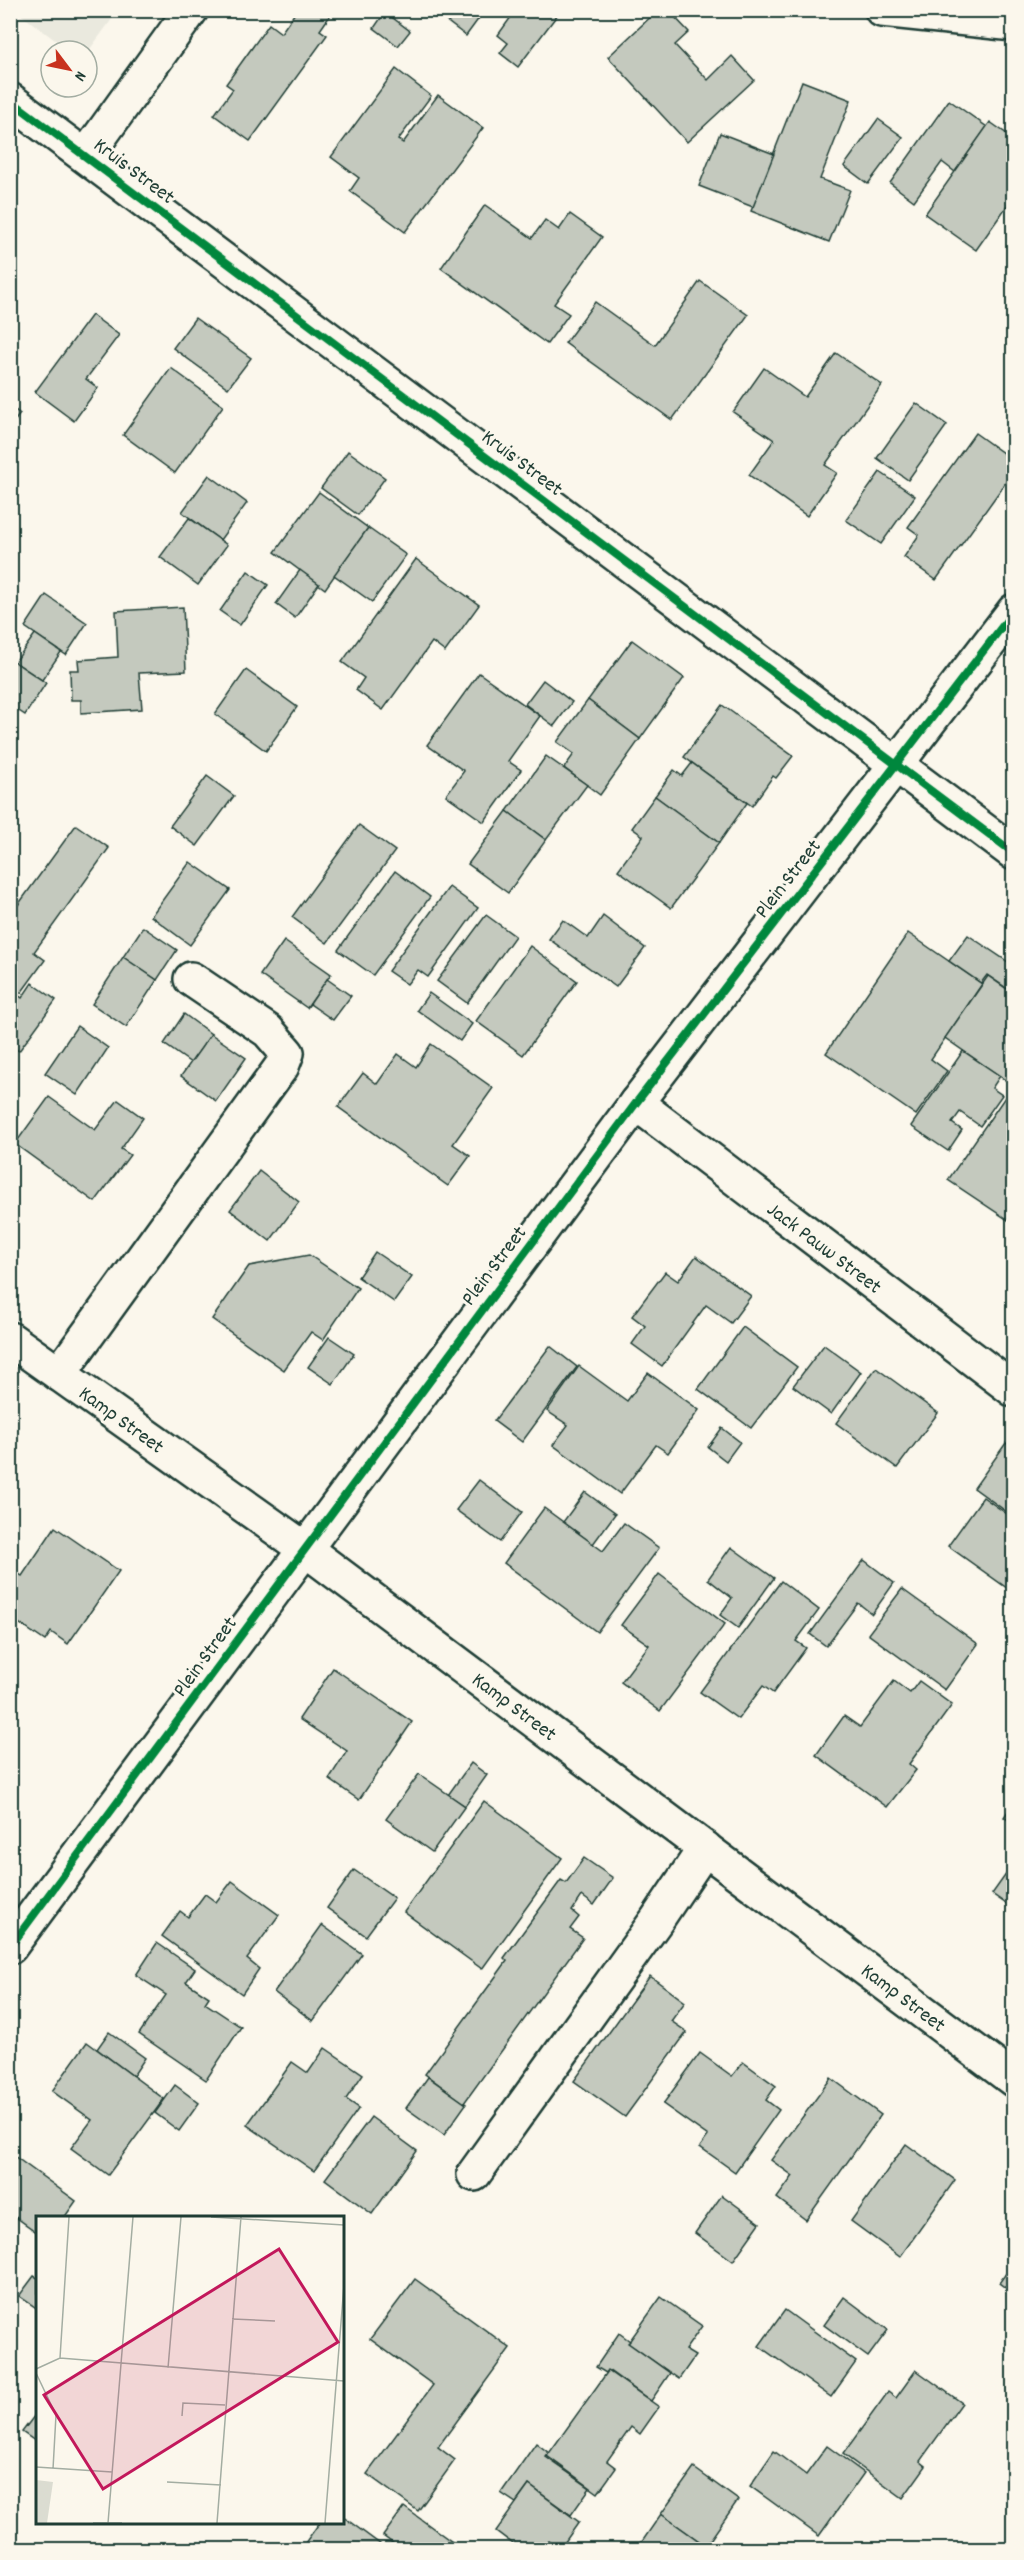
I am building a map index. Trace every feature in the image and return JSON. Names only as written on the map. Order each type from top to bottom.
[{"type":"street","points":[[86,156],[191,10]]},
{"type":"street","points":[[882,10],[1014,24]]},
{"type":"street","name":"Kruis Street","points":[[10,100],[896,767],[1014,853]]},
{"type":"street","name":"Plein Street","points":[[10,1947],[636,1103],[1014,611]]},
{"type":"street","points":[[59,1374],[282,1066],[287,1053],[268,1031],[190,979]]},
{"type":"street","name":"Jack Pauw Street","points":[[636,1103],[1014,1390]]},
{"type":"street","name":"Kamp Street","points":[[10,1339],[304,1549],[1014,2080]]},
{"type":"street","points":[[474,2174],[656,1921],[705,1848]]},
{"type":"shaded area","points":[[16,11],[118,11],[97,39],[54,39]]},
{"type":"building","points":[[297,10],[334,10],[320,30],[327,35],[250,141],[214,115],[233,89],[226,84],[269,24],[281,33]]},
{"type":"building","points":[[444,10],[485,10],[466,36],[440,16]]},
{"type":"building","points":[[516,10],[561,10],[518,67],[500,53],[508,43],[498,35]]},
{"type":"building","points":[[658,10],[668,10],[689,32],[675,45],[708,80],[732,56],[754,80],[687,142],[608,57]]},
{"type":"building","points":[[385,12],[410,31],[398,46],[374,28]]},
{"type":"building","points":[[396,69],[431,96],[398,140],[403,143],[438,95],[483,128],[405,232],[350,191],[359,178],[331,157]]},
{"type":"building","points":[[802,81],[851,100],[820,179],[850,190],[829,242],[751,211]]},
{"type":"building","points":[[949,100],[987,127],[955,172],[942,162],[914,201],[890,183]]},
{"type":"building","points":[[878,119],[903,137],[868,184],[844,166]]},
{"type":"building","points":[[990,122],[1014,139],[1014,196],[976,250],[925,214]]},
{"type":"building","points":[[720,133],[774,154],[753,207],[699,186]]},
{"type":"building","points":[[485,205],[532,238],[545,220],[559,230],[570,214],[602,237],[554,304],[569,314],[547,344],[441,268]]},
{"type":"building","points":[[700,281],[748,315],[672,420],[565,343],[595,302],[655,345]]},
{"type":"building","points":[[92,315],[119,335],[86,379],[98,388],[74,421],[35,392]]},
{"type":"building","points":[[195,318],[251,358],[228,388],[173,348]]},
{"type":"building","points":[[836,353],[882,385],[825,465],[837,473],[807,516],[749,475],[774,440],[733,412],[764,368],[805,397]]},
{"type":"building","points":[[171,368],[223,406],[175,473],[123,435]]},
{"type":"building","points":[[916,403],[947,425],[908,480],[877,458]]},
{"type":"building","points":[[10,406],[20,414],[10,427]]},
{"type":"building","points":[[975,433],[1014,461],[1014,471],[936,580],[904,557],[919,535],[908,527]]},
{"type":"building","points":[[348,451],[385,478],[358,515],[321,488]]},
{"type":"building","points":[[880,472],[915,496],[881,544],[846,520]]},
{"type":"building","points":[[209,475],[247,503],[220,540],[182,512]]},
{"type":"building","points":[[319,492],[368,528],[325,589],[275,552]]},
{"type":"building","points":[[189,518],[227,545],[198,585],[160,557]]},
{"type":"building","points":[[368,528],[406,555],[372,602],[334,575]]},
{"type":"building","points":[[416,559],[479,605],[445,652],[432,642],[383,710],[356,690],[364,678],[342,662]]},
{"type":"building","points":[[300,570],[319,584],[295,618],[276,604]]},
{"type":"building","points":[[248,571],[268,585],[240,625],[220,611]]},
{"type":"building","points":[[46,595],[87,623],[66,655],[25,627]]},
{"type":"building","points":[[183,607],[186,671],[139,673],[142,709],[81,713],[81,700],[71,700],[70,670],[79,670],[78,660],[118,657],[116,611]]},
{"type":"building","points":[[35,634],[61,652],[42,680],[15,662]]},
{"type":"building","points":[[632,640],[684,678],[640,739],[588,700]]},
{"type":"building","points":[[10,659],[46,683],[25,715],[10,705]]},
{"type":"building","points":[[246,670],[297,707],[266,751],[215,714]]},
{"type":"building","points":[[479,673],[540,716],[508,761],[521,770],[484,822],[446,795],[464,771],[427,745]]},
{"type":"building","points":[[543,680],[572,702],[554,726],[525,704]]},
{"type":"building","points":[[588,700],[640,739],[600,795],[564,768],[574,754],[557,742]]},
{"type":"building","points":[[722,705],[793,756],[776,778],[773,776],[752,806],[684,757]]},
{"type":"building","points":[[546,756],[587,785],[546,840],[507,811]]},
{"type":"building","points":[[692,763],[747,803],[719,843],[655,796],[674,770],[682,776]]},
{"type":"building","points":[[207,776],[234,796],[197,846],[170,826]]},
{"type":"building","points":[[655,796],[719,843],[671,908],[618,870],[643,836],[632,828]]},
{"type":"building","points":[[507,811],[546,840],[508,893],[468,864]]},
{"type":"building","points":[[76,825],[109,848],[34,952],[45,960],[21,993],[10,986],[10,916]]},
{"type":"building","points":[[359,825],[395,851],[327,943],[292,917]]},
{"type":"building","points":[[190,862],[230,890],[190,945],[151,916]]},
{"type":"building","points":[[395,871],[430,897],[373,975],[338,950]]},
{"type":"building","points":[[449,887],[478,908],[428,977],[418,970],[407,984],[388,971]]},
{"type":"building","points":[[486,915],[515,936],[467,1003],[437,981]]},
{"type":"building","points":[[603,916],[645,948],[616,987],[549,939],[563,920],[588,938]]},
{"type":"building","points":[[143,927],[177,950],[157,980],[123,957]]},
{"type":"building","points":[[908,933],[982,984],[931,1059],[947,1071],[916,1115],[826,1053]]},
{"type":"building","points":[[968,935],[1014,966],[1014,993],[987,975],[981,983],[949,961]]},
{"type":"building","points":[[284,941],[331,974],[307,1008],[260,975]]},
{"type":"building","points":[[530,946],[577,981],[523,1055],[476,1021]]},
{"type":"building","points":[[123,957],[157,980],[126,1027],[92,1004]]},
{"type":"building","points":[[988,976],[1014,994],[1014,1086],[945,1038]]},
{"type":"building","points":[[327,979],[351,996],[333,1020],[310,1004]]},
{"type":"building","points":[[32,983],[56,1000],[19,1051],[10,1045],[10,989],[22,998]]},
{"type":"building","points":[[429,993],[472,1024],[460,1041],[417,1010]]},
{"type":"building","points":[[184,1014],[211,1034],[191,1063],[164,1044]]},
{"type":"building","points":[[77,1026],[108,1048],[77,1095],[45,1073]]},
{"type":"building","points":[[211,1034],[246,1058],[216,1101],[181,1076]]},
{"type":"building","points":[[431,1044],[493,1088],[453,1144],[470,1156],[448,1186],[338,1107],[363,1073],[377,1084],[398,1054],[416,1067]]},
{"type":"building","points":[[963,1051],[1000,1076],[992,1088],[1002,1095],[980,1126],[960,1112],[952,1123],[962,1130],[948,1151],[911,1126]]},
{"type":"building","points":[[49,1097],[95,1130],[118,1100],[143,1118],[121,1149],[130,1155],[95,1202],[15,1144]]},
{"type":"building","points":[[1005,1097],[1014,1103],[1014,1219],[1011,1222],[948,1180]]},
{"type":"building","points":[[259,1171],[299,1202],[270,1241],[230,1210]]},
{"type":"building","points":[[375,1252],[412,1277],[394,1302],[358,1277]]},
{"type":"building","points":[[309,1255],[358,1288],[323,1340],[311,1332],[284,1370],[212,1319],[249,1266]]},
{"type":"building","points":[[696,1256],[751,1296],[731,1323],[706,1305],[662,1366],[632,1344],[645,1326],[632,1316],[665,1272],[678,1281]]},
{"type":"building","points":[[743,1327],[797,1367],[751,1428],[698,1389]]},
{"type":"building","points":[[329,1337],[354,1354],[333,1384],[308,1367]]},
{"type":"building","points":[[824,1345],[861,1372],[831,1414],[793,1386]]},
{"type":"building","points":[[550,1346],[577,1367],[522,1442],[494,1421]]},
{"type":"building","points":[[579,1366],[627,1401],[648,1373],[699,1410],[668,1453],[656,1445],[620,1494],[553,1445],[568,1425],[547,1411]]},
{"type":"building","points":[[876,1368],[938,1413],[897,1468],[836,1423]]},
{"type":"building","points":[[722,1428],[740,1442],[726,1461],[708,1447]]},
{"type":"building","points":[[1006,1443],[1014,1448],[1014,1517],[974,1488]]},
{"type":"building","points":[[479,1480],[522,1512],[500,1542],[456,1510]]},
{"type":"building","points":[[585,1492],[615,1514],[593,1544],[563,1522]]},
{"type":"building","points":[[983,1497],[1014,1519],[1014,1593],[948,1546]]},
{"type":"building","points":[[544,1508],[603,1551],[624,1523],[659,1548],[597,1632],[504,1563]]},
{"type":"building","points":[[55,1527],[119,1571],[68,1644],[51,1632],[45,1641],[10,1617],[10,1568],[22,1576]]},
{"type":"building","points":[[731,1547],[774,1578],[738,1628],[720,1615],[732,1598],[708,1579]]},
{"type":"building","points":[[864,1560],[894,1583],[872,1614],[858,1603],[826,1646],[810,1634]]},
{"type":"building","points":[[659,1574],[725,1624],[660,1711],[621,1682],[649,1645],[621,1625]]},
{"type":"building","points":[[781,1581],[819,1610],[796,1641],[806,1648],[773,1693],[763,1686],[738,1719],[700,1692]]},
{"type":"building","points":[[902,1589],[978,1644],[945,1690],[868,1634]]},
{"type":"building","points":[[333,1668],[412,1722],[359,1800],[329,1779],[347,1751],[299,1719]]},
{"type":"building","points":[[894,1681],[910,1693],[919,1681],[952,1705],[909,1764],[916,1770],[887,1807],[816,1755],[844,1716],[860,1727]]},
{"type":"building","points":[[471,1763],[487,1775],[465,1806],[448,1795]]},
{"type":"building","points":[[419,1774],[465,1806],[432,1852],[386,1819]]},
{"type":"building","points":[[484,1801],[562,1858],[482,1969],[404,1912]]},
{"type":"building","points":[[1014,1802],[1014,1824],[1004,1817]]},
{"type":"building","points":[[584,1858],[613,1878],[594,1905],[582,1896],[572,1911],[579,1917],[570,1929],[583,1938],[464,2103],[425,2074],[507,1961],[504,1958],[561,1880],[566,1883]]},
{"type":"building","points":[[1014,1863],[1014,1907],[1012,1908],[992,1894]]},
{"type":"building","points":[[354,1870],[394,1898],[366,1936],[327,1908]]},
{"type":"building","points":[[232,1881],[279,1915],[247,1959],[259,1969],[242,1994],[162,1936],[180,1911],[188,1917],[205,1894],[216,1902]]},
{"type":"building","points":[[322,1925],[362,1954],[313,2021],[274,1992]]},
{"type":"building","points":[[157,1943],[195,1969],[186,1982],[209,1997],[205,2003],[241,2027],[206,2080],[139,2034],[166,1995],[136,1975]]},
{"type":"building","points":[[650,1976],[685,2002],[671,2021],[687,2032],[625,2117],[574,2081]]},
{"type":"building","points":[[109,2032],[145,2058],[133,2076],[97,2049]]},
{"type":"building","points":[[87,2042],[164,2099],[108,2175],[71,2148],[92,2120],[52,2091]]},
{"type":"building","points":[[325,2048],[363,2074],[346,2099],[359,2108],[314,2171],[247,2125],[292,2062],[308,2073]]},
{"type":"building","points":[[700,2053],[732,2076],[743,2062],[776,2086],[766,2100],[779,2110],[735,2172],[700,2147],[708,2136],[663,2104]]},
{"type":"building","points":[[428,2077],[466,2104],[444,2135],[406,2108]]},
{"type":"building","points":[[831,2078],[881,2115],[806,2220],[777,2198],[793,2176],[771,2160]]},
{"type":"building","points":[[175,2085],[199,2103],[179,2131],[155,2113]]},
{"type":"building","points":[[371,2117],[417,2151],[372,2214],[325,2179]]},
{"type":"building","points":[[906,2144],[955,2180],[900,2257],[851,2221]]},
{"type":"building","points":[[10,2153],[76,2201],[65,2216],[36,2216],[36,2232],[10,2213]]},
{"type":"building","points":[[722,2195],[760,2223],[733,2261],[695,2233]]},
{"type":"building","points":[[1014,2262],[1014,2294],[999,2283]]},
{"type":"building","points":[[34,2276],[36,2277],[36,2308],[19,2296]]},
{"type":"building","points":[[415,2279],[510,2348],[438,2447],[455,2460],[418,2511],[367,2474],[433,2385],[370,2339]]},
{"type":"building","points":[[661,2297],[702,2326],[685,2350],[695,2356],[679,2379],[628,2343]]},
{"type":"building","points":[[844,2297],[888,2330],[868,2357],[824,2325]]},
{"type":"building","points":[[785,2310],[856,2362],[831,2397],[759,2346]]},
{"type":"building","points":[[619,2333],[630,2341],[628,2343],[670,2373],[651,2401],[608,2370],[606,2373],[596,2367]]},
{"type":"building","points":[[916,2370],[962,2403],[920,2461],[926,2466],[903,2498],[843,2454],[888,2392],[896,2398]]},
{"type":"building","points":[[608,2371],[659,2407],[640,2434],[631,2427],[607,2461],[616,2468],[598,2493],[547,2456]]},
{"type":"building","points":[[36,2414],[36,2442],[22,2432]]},
{"type":"building","points":[[536,2443],[549,2453],[546,2457],[590,2488],[571,2515],[529,2485],[516,2503],[501,2493]]},
{"type":"building","points":[[827,2446],[864,2473],[819,2536],[750,2486],[774,2451],[806,2475]]},
{"type":"building","points":[[694,2468],[738,2500],[706,2546],[661,2514]]},
{"type":"building","points":[[529,2485],[579,2522],[560,2549],[548,2541],[542,2550],[521,2550],[496,2531]]},
{"type":"building","points":[[404,2507],[459,2547],[457,2550],[402,2550],[383,2536]]},
{"type":"building","points":[[661,2514],[706,2546],[703,2550],[637,2549]]},
{"type":"building","points":[[344,2517],[388,2550],[300,2550],[319,2524],[344,2524]]},
{"type":"cycle path","points":[[10,100],[1014,853]]},
{"type":"cycle path","points":[[10,1947],[636,1103],[1014,611]]}]
